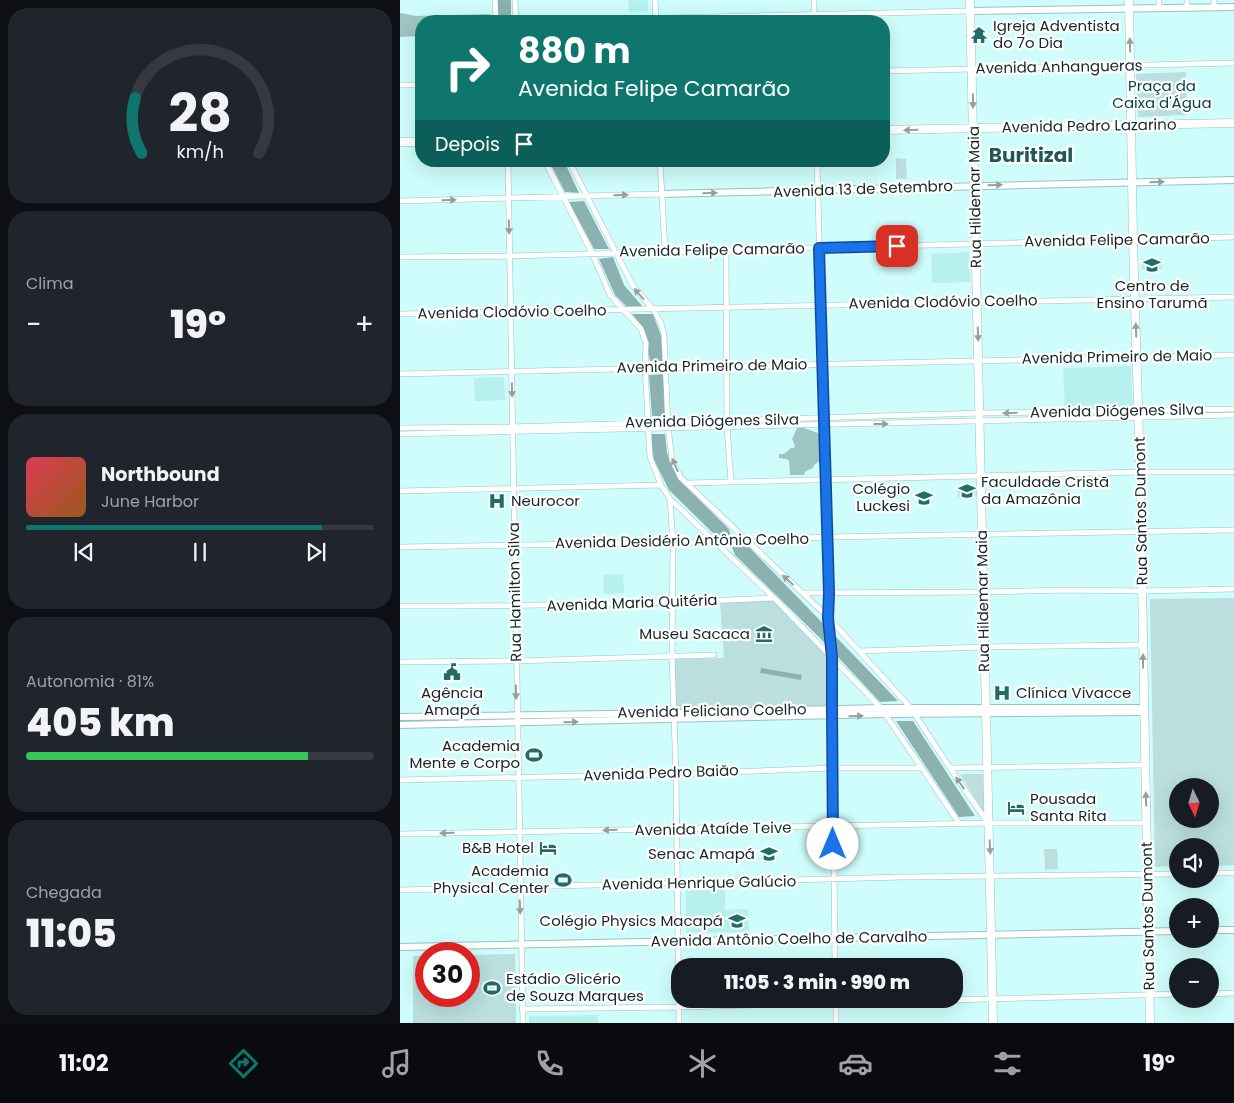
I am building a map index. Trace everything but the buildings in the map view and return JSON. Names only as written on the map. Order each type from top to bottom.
[{"type":"main road","name":"Rua Hildemar Maia","points":[[970,0],[981,417],[984,647],[991,876],[993,1023]]},
{"type":"main road","name":"Rua Santos Dumont","points":[[1129,4],[1133,240],[1139,414],[1150,1023]]},
{"type":"main road","name":"Avenida Pedro Lazarino","points":[[890,130],[1234,123]]},
{"type":"main road","points":[[400,142],[415,142]]},
{"type":"street","points":[[495,0],[496,15]]},
{"type":"street","points":[[515,0],[516,15]]},
{"type":"street","points":[[655,0],[656,15]]},
{"type":"street","points":[[814,0],[814,14]]},
{"type":"street","points":[[1159,0],[1159,8]]},
{"type":"street","points":[[1187,0],[1188,8]]},
{"type":"street","points":[[1214,0],[1214,8]]},
{"type":"street","points":[[788,15],[970,11],[1129,4],[1159,8],[1234,7]]},
{"type":"street","name":"Avenida Anhangueras","points":[[890,72],[1234,63]]},
{"type":"street","points":[[400,85],[415,85]]},
{"type":"street","name":"Rua Hamilton Silva","points":[[508,167],[519,887],[523,1023]]},
{"type":"street","points":[[549,167],[567,197],[594,253],[610,295],[641,329],[646,343],[650,457],[661,485],[670,499],[774,598],[887,711],[959,824]]},
{"type":"street","points":[[572,167],[584,196],[614,253],[633,286],[661,323],[664,335],[666,425],[672,460],[681,478],[803,593],[859,651],[906,707],[915,714],[988,823]]},
{"type":"street","points":[[660,167],[665,251]]},
{"type":"street","points":[[817,167],[828,538],[828,618],[831,654],[835,958]]},
{"type":"street","name":"Avenida 13 de Setembro","points":[[567,197],[1234,180]]},
{"type":"street","points":[[400,201],[567,197]]},
{"type":"street","name":"Avenida Felipe Camarão","points":[[400,257],[509,256],[1234,237]]},
{"type":"street","points":[[726,250],[727,423],[731,482]]},
{"type":"street","name":"Avenida Clodóvio Coelho","points":[[400,314],[1234,297]]},
{"type":"street","name":"Avenida Primeiro de Maio","points":[[400,374],[1234,355]]},
{"type":"street","name":"Avenida Diógenes Silva","points":[[400,434],[512,429],[824,421],[899,416],[1057,416],[1234,409]]},
{"type":"street","points":[[1190,410],[1191,416]]},
{"type":"street","name":"Avenida Diógenes Silva","points":[[1139,414],[1234,415]]},
{"type":"street","points":[[899,416],[899,424]]},
{"type":"street","name":"Avenida Diógenes Silva","points":[[824,421],[899,424],[981,417]]},
{"type":"street","name":"Avenida Diógenes Silva","points":[[400,428],[512,429]]},
{"type":"street","points":[[688,483],[1140,472],[1234,472]]},
{"type":"street","points":[[400,491],[661,485]]},
{"type":"street","points":[[670,499],[673,543],[672,657],[676,774],[678,958]]},
{"type":"street","name":"Avenida Desidério Antônio Coelho","points":[[400,547],[739,542],[828,538],[1234,530]]},
{"type":"street","points":[[803,593],[1234,589]]},
{"type":"street","name":"Avenida Maria Quitéria","points":[[400,606],[672,603],[774,598]]},
{"type":"street","points":[[859,651],[1143,645]]},
{"type":"street","points":[[400,662],[516,661],[714,655]]},
{"type":"street","name":"Avenida Feliciano Coelho","points":[[400,717],[674,713],[832,717],[906,707],[986,711]]},
{"type":"street","name":"Avenida Feliciano Coelho","points":[[400,726],[674,720],[718,715],[832,709],[887,711],[907,714],[986,711],[1144,710]]},
{"type":"street","points":[[592,714],[592,722]]},
{"type":"street","points":[[437,716],[438,725]]},
{"type":"street","points":[[950,768],[1145,765]]},
{"type":"street","name":"Avenida Pedro Baião","points":[[400,780],[676,774],[833,768],[922,768]]},
{"type":"street","name":"Avenida Ataíde Teive","points":[[400,834],[988,823],[1146,823]]},
{"type":"street","points":[[1219,873],[1234,873]]},
{"type":"street","name":"Avenida Henrique Galúcio","points":[[400,890],[833,879],[1169,874]]},
{"type":"street","points":[[1219,930],[1234,930]]},
{"type":"street","name":"Avenida Antônio Coelho de Carvalho","points":[[400,947],[1169,931]]},
{"type":"street","points":[[1219,994],[1234,993]]},
{"type":"street","points":[[963,999],[1169,994]]},
{"type":"street","points":[[522,1009],[671,1007]]},
{"type":"street","points":[[679,1008],[679,1023]]},
{"type":"street","points":[[836,1008],[836,1023]]},
{"type":"shaded area","points":[[498,0],[511,0],[511,15],[498,15]]},
{"type":"shaded area","points":[[628,0],[648,0],[648,11],[629,12]]},
{"type":"shaded area","points":[[400,13],[415,16],[415,36],[400,37]]},
{"type":"shaded area","points":[[490,14],[490,15],[453,15]]},
{"type":"shaded area","points":[[552,167],[567,167],[579,193],[565,192]]},
{"type":"shaded area","points":[[584,201],[609,249],[594,249],[569,202]]},
{"type":"shaded area","points":[[969,252],[970,282],[932,283],[931,254]]},
{"type":"shaded area","points":[[613,257],[624,285],[643,307],[628,308],[615,295],[599,259]]},
{"type":"shaded area","name":"Centro de Ensino Tarumã","points":[[1161,259],[1162,269],[1142,270],[1141,260]]},
{"type":"shaded area","points":[[632,314],[653,314],[661,336],[663,361],[650,361],[644,329]]},
{"type":"shaded area","points":[[1131,366],[1133,407],[1065,410],[1063,368]]},
{"type":"shaded area","points":[[664,374],[666,416],[652,416],[649,375]]},
{"type":"shaded area","points":[[504,377],[505,400],[475,401],[474,378]]},
{"type":"shaded area","points":[[798,426],[818,433],[821,460],[813,468],[806,471],[804,475],[790,475],[789,461],[779,458],[779,454],[784,454],[791,448],[794,448],[795,445],[792,439]]},
{"type":"shaded area","points":[[650,434],[665,434],[667,453],[678,479],[729,529],[731,537],[717,537],[669,490],[654,460]]},
{"type":"shaded area","name":"Faculdade Cristã da Amazônia","points":[[977,485],[978,496],[957,497],[957,486]]},
{"type":"shaded area","points":[[748,546],[898,701],[880,702],[821,639],[735,555],[732,547]]},
{"type":"shaded area","points":[[623,574],[624,593],[604,594],[603,575]]},
{"type":"shaded area","points":[[761,668],[802,675],[801,680],[760,673]]},
{"type":"shaded area","points":[[896,721],[913,721],[975,816],[959,817]]},
{"type":"shaded area","points":[[725,889],[725,910],[748,909],[749,932],[686,933],[686,890]]},
{"type":"shaded area","points":[[598,1015],[598,1023],[529,1023],[529,1016]]},
{"type":"green space","name":"Praça da Caixa d'Água","points":[[1186,72],[1187,115],[1138,117],[1136,74]]},
{"type":"green space","points":[[896,158],[906,159],[907,179],[896,179]]},
{"type":"green space","points":[[1234,598],[1234,865],[1219,866],[1219,838],[1169,838],[1169,866],[1155,867],[1150,599]]},
{"type":"green space","points":[[774,600],[830,658],[832,708],[675,712],[674,659],[724,658],[720,603]]},
{"type":"green space","points":[[960,774],[983,774],[984,813]]},
{"type":"green space","points":[[1044,849],[1057,849],[1058,869],[1045,870]]},
{"type":"green space","name":"Estádio Glicério de Souza Marques","points":[[515,954],[516,1023],[413,1023],[413,956],[415,956],[415,1007],[480,1007],[480,955]]},
{"type":"place","name":"Igreja Adventista do 7o Dia","points":[[979,35]]},
{"type":"place","name":"Centro de Ensino Tarumã","points":[[1152,265]]},
{"type":"place","name":"Faculdade Cristã da Amazônia","points":[[967,491]]},
{"type":"place","name":"Colégio Luckesi","points":[[924,498]]},
{"type":"place","name":"Neurocor","points":[[497,501]]},
{"type":"place","name":"Museu Sacaca","points":[[764,634]]},
{"type":"place","name":"Agência Amapá","points":[[452,672]]},
{"type":"place","name":"Clínica Vivacce","points":[[1002,693]]},
{"type":"place","name":"Academia Mente e Corpo","points":[[534,755]]},
{"type":"place","name":"Pousada Santa Rita","points":[[1016,808]]},
{"type":"place","name":"B&B Hotel","points":[[548,848]]},
{"type":"place","name":"Senac Amapá","points":[[769,854]]},
{"type":"place","name":"Academia Physical Center","points":[[563,880]]},
{"type":"place","name":"Colégio Physics Macapá","points":[[737,921]]},
{"type":"place","name":"Estádio Glicério de Souza Marques","points":[[492,988]]},
{"type":"district","name":"Buritizal","points":[[1031,155]]},
{"type":"route","points":[[833,844],[832,657],[828,618],[828,538],[819,248],[897,246]]}]
